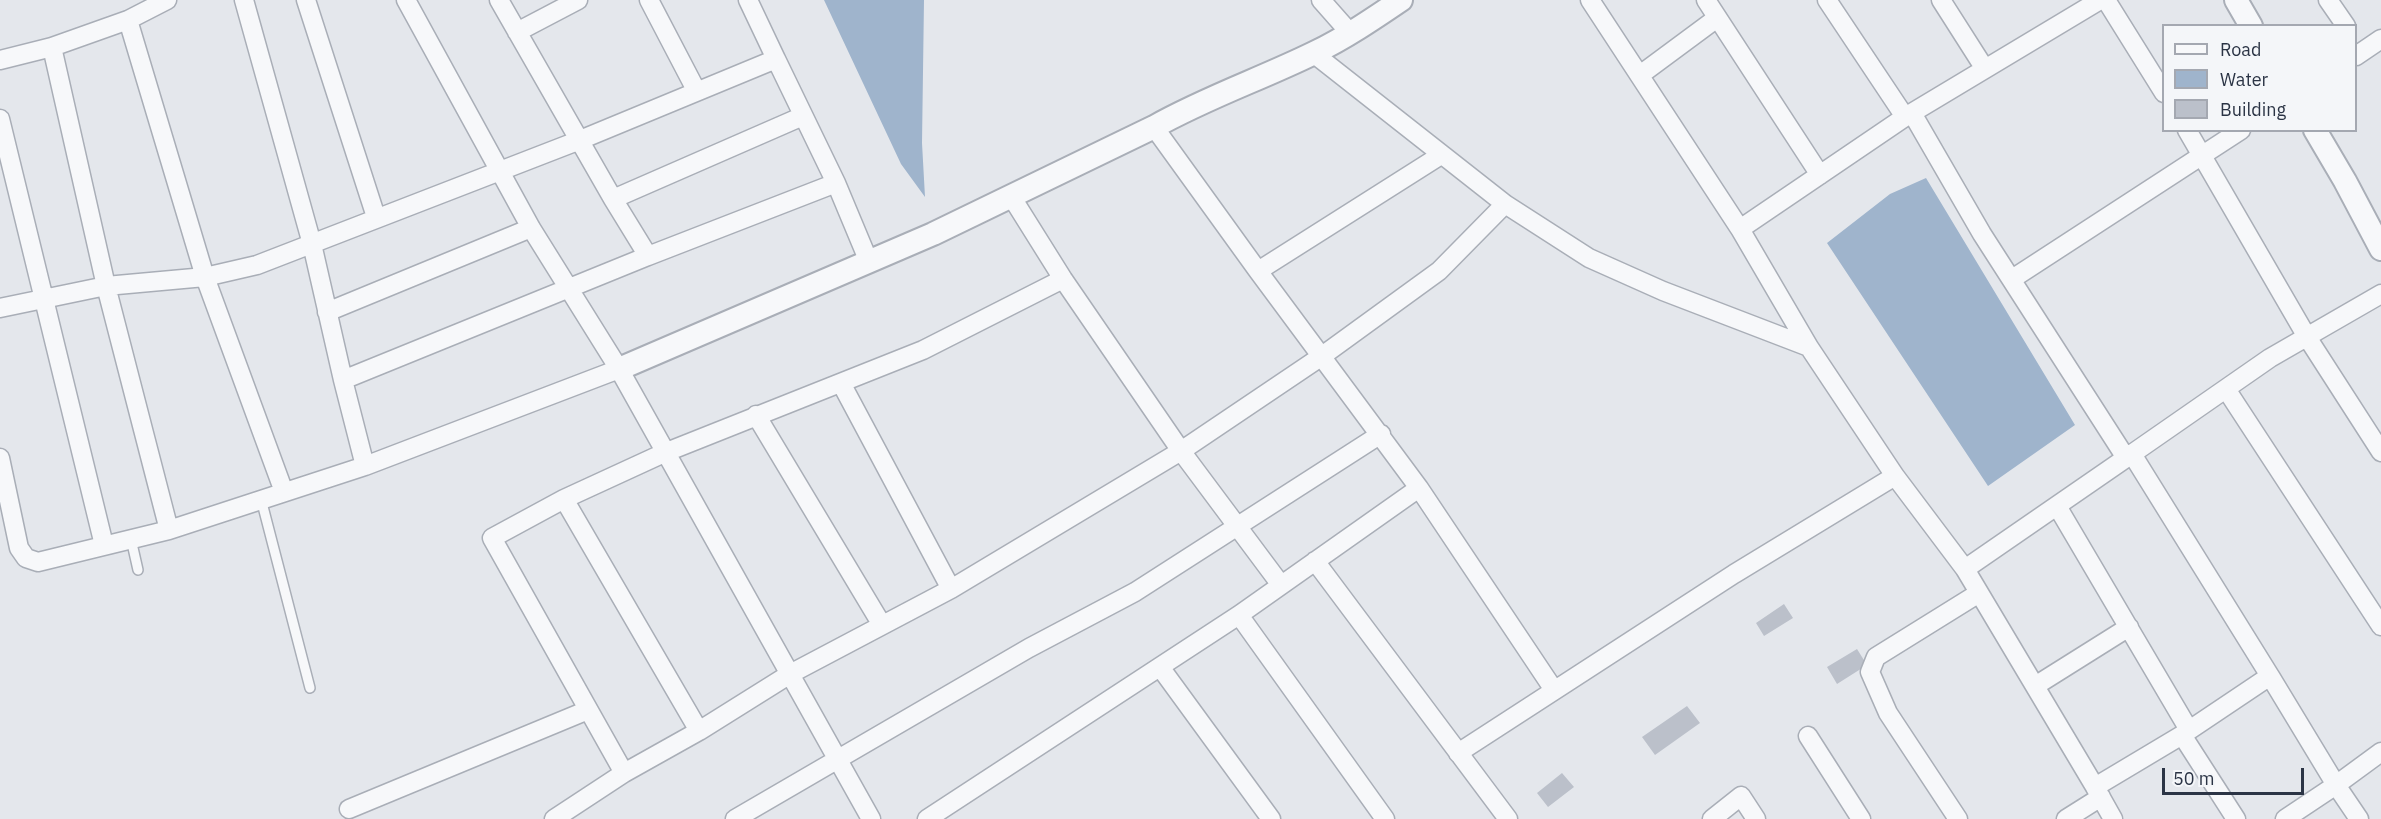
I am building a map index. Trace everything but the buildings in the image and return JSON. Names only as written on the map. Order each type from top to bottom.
[{"type":"street","points":[[244,0],[312,244],[365,466]]},
{"type":"street","points":[[306,0],[376,217]]},
{"type":"street","points":[[406,0],[531,228],[619,369],[871,819]]},
{"type":"street","points":[[499,0],[648,256]]},
{"type":"street","points":[[517,32],[578,0]]},
{"type":"street","points":[[649,0],[696,90]]},
{"type":"street","points":[[748,0],[836,183],[869,262]]},
{"type":"street","points":[[1321,0],[1351,34]]},
{"type":"street","points":[[0,458],[19,548],[26,558],[39,562],[169,530],[365,466],[619,369],[869,262],[1154,127],[1181,111],[1313,53],[1351,34],[1401,0]]},
{"type":"street","points":[[1590,0],[1740,229],[1809,347],[1895,476],[1965,569],[2113,819]]},
{"type":"street","points":[[1827,0],[1908,115],[1982,234],[2129,456],[2270,676],[2359,819]]},
{"type":"street","points":[[1941,0],[1985,69]]},
{"type":"street","points":[[1740,229],[1908,115],[2100,0]]},
{"type":"street","points":[[2106,0],[2162,91]]},
{"type":"street","points":[[2236,0],[2250,24]]},
{"type":"street","points":[[2328,0],[2345,24]]},
{"type":"street","points":[[0,60],[52,47],[129,20],[164,1]]},
{"type":"street","points":[[1640,75],[1711,5],[1820,175]]},
{"type":"street","points":[[129,20],[205,277],[284,492]]},
{"type":"street","points":[[52,47],[106,286],[169,530]]},
{"type":"street","points":[[1313,53],[1505,204],[1589,258],[1663,291],[1809,347]]},
{"type":"street","points":[[0,308],[106,286],[205,277],[257,265],[376,217],[580,140],[696,90],[776,59]]},
{"type":"street","points":[[613,199],[803,116]]},
{"type":"street","points":[[0,119],[104,545]]},
{"type":"street","points":[[1154,127],[1258,272],[1381,434],[1554,690]]},
{"type":"street","points":[[2188,132],[2307,337],[2381,452]]},
{"type":"street","points":[[2012,279],[2238,132]]},
{"type":"street","points":[[2316,132],[2381,249]]},
{"type":"street","points":[[1258,272],[1441,155]]},
{"type":"street","points":[[343,380],[568,287],[836,183]]},
{"type":"street","points":[[1011,196],[1063,279],[1181,451],[1281,585]]},
{"type":"street","points":[[554,819],[624,773],[699,731],[790,674],[951,589],[1181,451],[1322,356],[1439,271],[1505,204]]},
{"type":"street","points":[[327,312],[531,228]]},
{"type":"street","points":[[624,773],[492,538],[564,499],[664,453],[923,350],[1063,279]]},
{"type":"street","points":[[1965,569],[2270,358],[2381,294]]},
{"type":"street","points":[[841,383],[951,589]]},
{"type":"street","points":[[2226,388],[2381,626]]},
{"type":"street","points":[[756,415],[882,625]]},
{"type":"street","points":[[735,819],[1029,648],[1135,592],[1381,434]]},
{"type":"street","points":[[1458,753],[1734,574],[1895,476]]},
{"type":"street","points":[[927,819],[1239,615],[1419,488]]},
{"type":"street","points":[[564,499],[699,731]]},
{"type":"street","points":[[2057,506],[2129,627],[2236,819]]},
{"type":"street","points":[[1315,561],[1508,819]]},
{"type":"street","points":[[1958,819],[1888,713],[1870,672],[1876,657],[1979,593]]},
{"type":"street","points":[[1239,615],[1385,819]]},
{"type":"street","points":[[2035,686],[2129,627]]},
{"type":"street","points":[[1160,668],[1271,819]]},
{"type":"street","points":[[2066,819],[2098,792],[2270,676]]},
{"type":"street","points":[[349,809],[588,710]]},
{"type":"street","points":[[1808,736],[1862,819]]},
{"type":"street","points":[[2286,819],[2381,752]]},
{"type":"street","points":[[1712,819],[1741,796],[1756,819]]},
{"type":"lane","points":[[261,499],[310,688]]},
{"type":"lane","points":[[131,539],[138,570]]},
{"type":"water","points":[[824,0],[924,0],[922,143],[925,197],[901,164]]},
{"type":"water","points":[[1926,178],[2075,425],[1988,486],[1827,243],[1890,194]]}]
